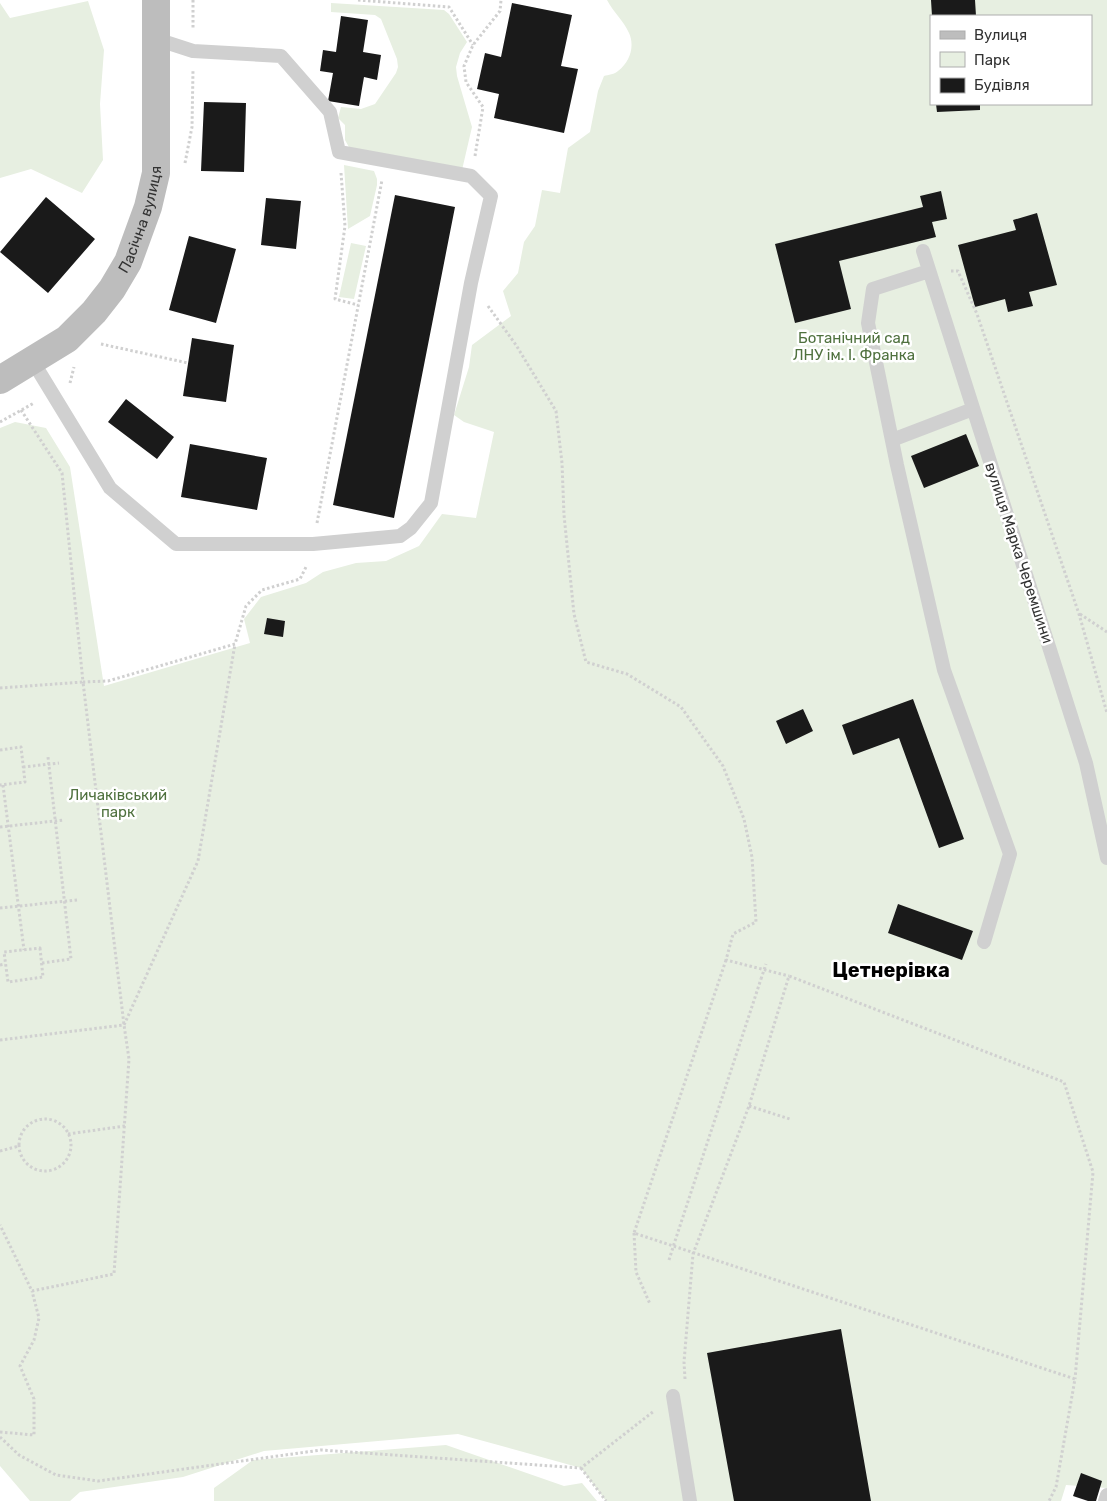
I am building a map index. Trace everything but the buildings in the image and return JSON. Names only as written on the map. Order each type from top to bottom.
[{"type":"main road","name":"Пасічна вулиця","points":[[0,380],[67,339],[94,312],[112,289],[128,262],[148,207],[156,173],[156,0]]},
{"type":"lane","points":[[32,360],[110,488],[176,544],[312,544],[400,536],[411,528],[431,504],[471,283],[491,196],[471,176],[339,152],[330,112],[281,56],[193,51],[156,39]]},
{"type":"lane","name":"вулиця Марка Черемшини","points":[[923,250],[1086,763],[1107,858]]},
{"type":"lane","points":[[929,271],[873,289],[868,323],[892,440],[944,670],[1010,854],[984,942]]},
{"type":"lane","points":[[892,440],[973,409]]},
{"type":"lane","points":[[673,1396],[690,1501]]},
{"type":"lane","points":[[1104,1501],[1107,1496]]},
{"type":"path","points":[[358,0],[448,7],[473,45]]},
{"type":"path","points":[[471,176],[483,108],[466,82],[464,66],[473,45],[500,11],[502,0]]},
{"type":"path","points":[[339,152],[345,226],[334,299],[358,306]]},
{"type":"path","points":[[124,1024],[198,861],[235,644],[246,606],[262,590],[300,579],[310,559],[386,161]]},
{"type":"path","points":[[929,271],[958,271],[978,314],[1079,614],[1107,714]]},
{"type":"path","points":[[471,283],[516,346],[556,411],[574,614],[586,662],[627,674],[681,707],[723,766],[744,819],[752,857],[756,922],[733,934],[726,960],[634,1233],[636,1272],[650,1304]]},
{"type":"path","points":[[96,343],[188,363]]},
{"type":"path","points":[[0,422],[21,410],[62,473],[83,682],[129,1060],[114,1274],[32,1291]]},
{"type":"path","points":[[1079,614],[1107,632]]},
{"type":"path","points":[[0,688],[108,681],[235,644]]},
{"type":"path","points":[[0,750],[21,747],[24,767],[25,782],[2,785],[24,950]]},
{"type":"path","points":[[42,963],[71,959],[48,757]]},
{"type":"path","points":[[24,767],[59,764]]},
{"type":"path","points":[[0,828],[64,820]]},
{"type":"path","points":[[0,908],[78,900]]},
{"type":"path","points":[[40,948],[42,963],[43,977],[8,982],[4,952],[40,948]]},
{"type":"path","points":[[726,960],[789,976],[1064,1082],[1093,1172],[1075,1379],[1056,1487],[1049,1501]]},
{"type":"path","points":[[0,965],[5,964]]},
{"type":"path","points":[[669,1260],[766,964]]},
{"type":"path","points":[[686,1384],[684,1362],[693,1254],[748,1106],[789,976]]},
{"type":"path","points":[[0,1040],[124,1024]]},
{"type":"path","points":[[748,1106],[790,1119]]},
{"type":"path","points":[[39,1120],[59,1124],[68,1134],[71,1145],[68,1156],[62,1165],[51,1170],[40,1170],[29,1166],[22,1157],[19,1146],[20,1139],[27,1127],[39,1120]]},
{"type":"path","points":[[68,1134],[125,1126]]},
{"type":"path","points":[[0,1151],[19,1146]]},
{"type":"path","points":[[0,1225],[32,1291],[39,1318],[34,1340],[20,1366],[34,1399],[34,1435],[0,1432]]},
{"type":"path","points":[[634,1233],[1075,1379]]},
{"type":"path","points":[[0,1437],[19,1455],[56,1475],[98,1481],[320,1450],[581,1468],[673,1396]]},
{"type":"path","points":[[581,1468],[606,1501]]},
{"type":"green space","points":[[607,0],[1107,0],[1107,1488],[1066,1485],[1061,1501],[606,1501],[581,1468],[458,1434],[264,1451],[183,1477],[80,1492],[70,1501],[30,1501],[0,1466],[0,428],[15,422],[46,428],[70,467],[104,686],[250,643],[244,619],[261,597],[306,583],[323,572],[356,563],[386,561],[419,546],[442,514],[476,518],[494,432],[464,422],[454,415],[469,367],[472,345],[511,316],[503,291],[518,273],[524,242],[535,226],[542,190],[560,193],[568,148],[590,132],[598,91],[604,76],[617,72],[626,63],[632,43],[624,24]]},
{"type":"green space","points":[[88,1],[104,50],[100,104],[103,160],[82,193],[31,169],[0,178],[0,3],[10,18]]},
{"type":"green space","points":[[331,3],[444,10],[449,14],[467,42],[460,53],[456,67],[472,127],[462,170],[350,149],[345,140],[345,125],[338,118],[341,107],[361,109],[375,104],[396,73],[398,67],[397,59],[381,19],[375,15],[331,12]]},
{"type":"green space","points":[[344,165],[374,171],[377,179],[370,216],[348,229]]},
{"type":"green space","points":[[351,243],[366,246],[354,299],[339,297]]},
{"type":"green space","points":[[446,1445],[564,1486],[582,1483],[597,1501],[214,1501],[214,1488],[253,1460]]},
{"type":"district","name":"Цетнерівка","points":[[891,970]]},
{"type":"park label","name":"Ботанічний сад ЛНУ ім. І. Франка","points":[[854,346]]},
{"type":"park label","name":"Личаківський парк","points":[[118,804]]}]
